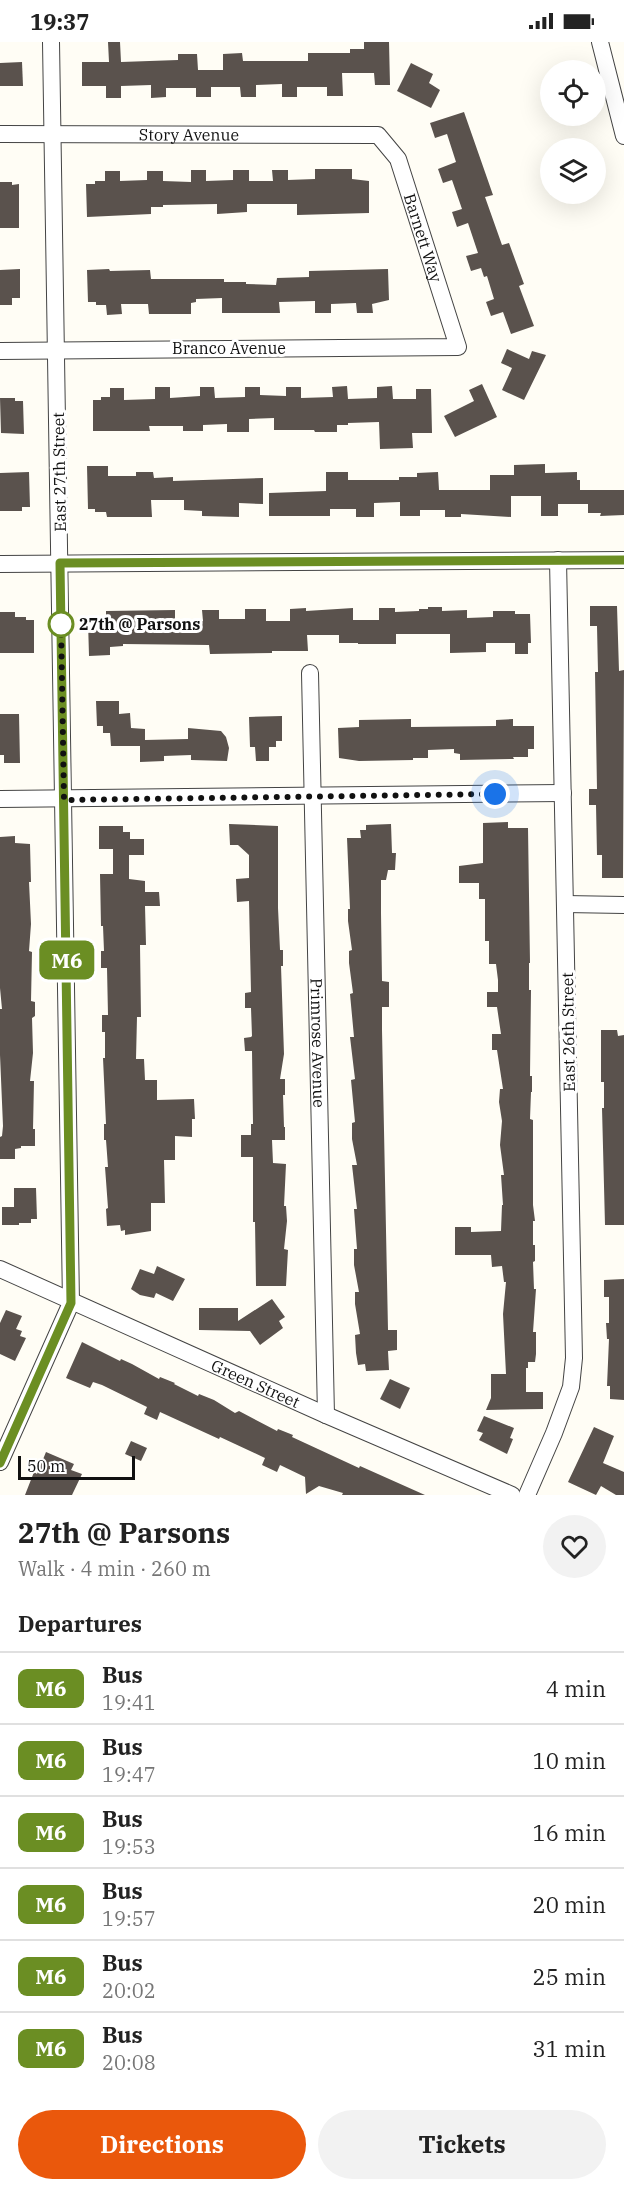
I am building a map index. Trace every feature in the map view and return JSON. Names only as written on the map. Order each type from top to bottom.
[{"type":"street","name":"East 27th Street","points":[[0,1462],[71,1303],[51,42]]},
{"type":"street","points":[[600,42],[624,136]]},
{"type":"street","name":"Story Avenue","points":[[0,134],[378,135]]},
{"type":"street","name":"Barnett Way","points":[[378,135],[398,159],[458,347]]},
{"type":"street","name":"Branco Avenue","points":[[0,351],[458,347]]},
{"type":"street","name":"East 26th Street","points":[[527,1495],[554,1433],[570,1387],[574,1358],[558,560]]},
{"type":"street","points":[[0,564],[624,560]]},
{"type":"street","name":"Primrose Avenue","points":[[310,673],[326,1415]]},
{"type":"street","points":[[0,800],[563,793]]},
{"type":"street","points":[[565,904],[624,904]]},
{"type":"street","name":"Green Street","points":[[0,1269],[71,1303],[512,1495]]},
{"type":"building","points":[[108,42],[120,42],[121,62],[178,60],[178,54],[197,54],[198,70],[223,70],[223,54],[242,53],[243,61],[308,61],[308,53],[350,53],[350,49],[364,49],[364,42],[389,42],[390,85],[375,85],[374,73],[342,73],[343,96],[327,96],[327,87],[297,87],[297,97],[282,97],[282,84],[256,85],[256,97],[241,97],[240,87],[211,87],[211,97],[196,97],[196,88],[166,88],[166,97],[151,98],[151,85],[121,86],[121,98],[106,98],[106,86],[82,86],[82,62],[109,62]]},
{"type":"building","points":[[22,62],[23,86],[0,86],[0,63]]},
{"type":"building","points":[[411,63],[433,74],[429,83],[440,90],[431,108],[397,91]]},
{"type":"building","points":[[464,112],[493,195],[485,197],[502,245],[509,243],[524,284],[519,286],[534,326],[511,334],[503,312],[491,316],[486,302],[494,299],[487,276],[484,277],[481,268],[471,271],[466,256],[478,253],[468,223],[457,227],[452,212],[462,209],[452,180],[443,183],[438,169],[456,162],[447,134],[435,138],[430,123]]},
{"type":"building","points":[[315,169],[352,169],[352,179],[369,181],[369,213],[297,215],[297,204],[247,204],[247,212],[217,214],[217,204],[163,205],[163,207],[151,207],[151,214],[87,217],[86,184],[105,181],[105,171],[120,171],[120,181],[147,180],[147,171],[163,171],[163,181],[191,182],[191,170],[206,170],[206,181],[233,180],[233,170],[249,170],[249,181],[273,181],[272,170],[288,170],[288,180],[315,179]]},
{"type":"building","points":[[0,182],[19,184],[19,228],[0,228]]},
{"type":"building","points":[[20,269],[20,298],[12,298],[12,305],[0,305],[0,270]]},
{"type":"building","points":[[109,269],[110,271],[150,270],[151,279],[224,279],[224,282],[276,285],[277,278],[309,277],[309,271],[388,269],[389,300],[372,304],[373,313],[357,313],[356,303],[331,304],[331,313],[315,313],[315,301],[279,302],[280,313],[222,313],[222,298],[196,299],[196,302],[191,303],[191,314],[149,314],[148,304],[121,304],[122,314],[107,315],[106,305],[88,302],[87,270]]},
{"type":"building","points":[[507,349],[529,359],[532,351],[546,355],[524,400],[502,390],[512,368],[501,363]]},
{"type":"building","points":[[482,384],[497,417],[455,437],[444,416],[474,401],[469,390]]},
{"type":"building","points":[[347,386],[348,399],[377,398],[377,387],[392,386],[393,399],[416,399],[416,389],[431,389],[432,433],[412,433],[413,448],[380,449],[379,422],[337,425],[337,432],[274,430],[274,418],[249,419],[249,432],[227,432],[227,424],[203,425],[203,431],[183,431],[183,426],[149,426],[150,431],[93,431],[93,400],[110,397],[110,388],[124,388],[124,400],[155,399],[155,387],[170,387],[170,398],[200,396],[200,387],[214,387],[215,398],[245,397],[245,387],[260,387],[260,395],[286,396],[286,387],[301,387],[301,398],[333,397],[332,387]]},
{"type":"building","points":[[0,398],[15,398],[15,401],[23,401],[24,434],[1,433]]},
{"type":"building","points":[[545,464],[545,473],[577,472],[580,490],[624,490],[624,515],[600,516],[601,513],[588,513],[588,504],[558,504],[558,516],[541,516],[541,496],[511,496],[511,517],[461,514],[461,517],[445,517],[445,510],[420,510],[420,516],[400,516],[400,502],[374,503],[374,517],[356,517],[356,509],[330,509],[330,516],[269,516],[269,493],[326,491],[326,472],[348,472],[348,480],[399,480],[399,477],[417,477],[417,473],[438,472],[439,490],[490,490],[490,475],[514,475],[514,465]]},
{"type":"building","points":[[87,466],[108,466],[108,476],[136,476],[136,472],[153,472],[154,478],[173,477],[173,481],[263,478],[263,504],[239,503],[239,517],[202,516],[202,511],[184,510],[184,500],[151,500],[152,517],[107,517],[106,512],[95,512],[95,509],[88,509]]},
{"type":"building","points":[[29,472],[30,507],[22,507],[22,511],[0,511],[0,473]]},
{"type":"building","points":[[590,606],[617,606],[619,671],[624,670],[623,878],[602,878],[602,855],[597,855],[596,805],[589,805],[589,789],[597,789],[595,672],[598,672],[597,626],[590,626]]},
{"type":"building","points":[[428,607],[442,607],[442,611],[467,610],[467,618],[493,617],[493,611],[530,614],[531,643],[528,643],[528,654],[515,654],[515,643],[486,643],[486,652],[450,653],[450,634],[396,634],[396,644],[339,643],[339,635],[307,635],[308,651],[210,654],[209,645],[123,644],[123,646],[110,647],[110,655],[89,656],[88,621],[96,621],[96,617],[106,617],[106,611],[175,610],[175,622],[203,621],[202,610],[219,610],[219,619],[245,619],[245,609],[266,609],[266,621],[290,621],[290,609],[306,608],[306,611],[353,608],[353,620],[379,620],[379,608],[395,608],[395,612],[419,611],[419,609],[428,609]]},
{"type":"building","points":[[0,612],[15,612],[15,617],[34,620],[34,653],[0,653]]},
{"type":"building","points":[[96,701],[119,701],[119,714],[130,713],[131,728],[145,729],[145,740],[188,739],[188,728],[221,731],[226,737],[229,748],[227,761],[191,760],[191,755],[164,756],[164,761],[140,762],[140,746],[111,746],[110,733],[103,733],[103,726],[97,726]]},
{"type":"building","points":[[0,714],[19,714],[20,763],[4,763],[4,755],[0,755]]},
{"type":"building","points":[[282,716],[282,741],[276,741],[276,747],[269,747],[269,761],[256,761],[255,747],[250,747],[249,717]]},
{"type":"building","points":[[411,719],[411,727],[496,726],[496,720],[513,719],[513,726],[534,726],[534,749],[528,749],[528,757],[513,757],[514,759],[460,760],[460,754],[454,753],[454,749],[428,750],[428,758],[413,758],[413,760],[359,761],[339,758],[338,728],[359,727],[359,720]]},
{"type":"building","points":[[508,822],[508,828],[528,828],[530,1076],[532,1076],[530,1119],[533,1120],[535,1261],[533,1262],[534,1289],[536,1289],[533,1332],[536,1332],[536,1354],[535,1362],[528,1362],[528,1368],[526,1368],[526,1392],[543,1392],[543,1409],[486,1410],[491,1398],[491,1374],[506,1374],[503,1314],[506,1282],[504,1282],[502,1266],[492,1267],[491,1255],[455,1255],[455,1227],[471,1227],[471,1232],[501,1231],[503,1205],[501,1175],[504,1175],[500,1145],[502,1121],[499,1102],[500,1089],[503,1089],[497,1050],[492,1050],[492,1034],[501,1034],[497,1007],[487,1007],[487,992],[498,992],[498,980],[496,964],[489,964],[489,941],[485,941],[485,899],[479,899],[479,883],[459,883],[459,866],[483,863],[483,823]]},
{"type":"building","points":[[229,824],[278,826],[278,908],[280,950],[283,950],[283,966],[281,966],[284,1054],[280,1079],[285,1079],[285,1095],[283,1095],[285,1140],[272,1140],[273,1163],[286,1164],[284,1206],[286,1206],[287,1221],[284,1249],[288,1250],[286,1286],[256,1286],[253,1157],[241,1157],[241,1135],[251,1135],[251,1124],[253,1124],[252,1051],[245,1051],[244,1038],[252,1036],[251,1008],[245,1008],[245,993],[251,992],[249,901],[237,902],[236,879],[249,878],[249,855],[238,845],[230,845]]},
{"type":"building","points":[[391,824],[392,853],[396,853],[395,870],[388,870],[386,880],[381,880],[382,981],[389,982],[389,1007],[382,1007],[382,1030],[388,1330],[397,1330],[397,1350],[388,1351],[389,1370],[366,1371],[365,1364],[358,1365],[355,1335],[360,1334],[355,1304],[355,1292],[359,1292],[354,1265],[354,1249],[357,1249],[354,1209],[357,1209],[352,1165],[357,1165],[352,1139],[352,1123],[355,1122],[351,1080],[355,1079],[350,1037],[354,1037],[350,994],[353,993],[349,963],[349,951],[352,950],[348,921],[348,909],[350,909],[347,838],[361,838],[360,830],[366,830],[366,825]]},
{"type":"building","points":[[99,826],[123,826],[123,832],[130,832],[130,839],[144,839],[144,855],[129,855],[129,879],[145,881],[145,892],[159,892],[160,906],[145,906],[146,945],[140,945],[141,1017],[137,1017],[136,1059],[144,1059],[145,1080],[157,1080],[157,1100],[194,1099],[195,1119],[192,1119],[192,1137],[175,1136],[175,1160],[164,1160],[165,1203],[151,1203],[151,1231],[125,1235],[125,1230],[121,1231],[120,1225],[107,1226],[105,1167],[108,1167],[106,1140],[104,1140],[104,1124],[106,1124],[103,1058],[105,1058],[105,1032],[102,1032],[102,1015],[108,1015],[107,968],[101,968],[101,951],[104,951],[100,874],[113,874],[113,849],[99,849]]},
{"type":"building","points":[[15,836],[15,843],[30,844],[29,951],[32,952],[31,1001],[35,1002],[35,1016],[32,1018],[33,1053],[30,1081],[34,1081],[35,1146],[21,1146],[15,1149],[15,1159],[0,1159],[0,1137],[3,1126],[0,1055],[0,1009],[2,1009],[0,837]]},
{"type":"building","points":[[601,1030],[617,1030],[618,1036],[624,1035],[624,1225],[605,1225],[602,1108],[604,1108],[604,1082],[601,1082]]},
{"type":"building","points":[[14,1188],[36,1188],[37,1219],[31,1219],[31,1223],[2,1225],[2,1207],[14,1207]]},
{"type":"building","points":[[157,1266],[185,1279],[173,1301],[156,1293],[154,1298],[140,1295],[131,1289],[140,1269],[154,1274]]},
{"type":"building","points":[[624,1279],[624,1400],[610,1399],[610,1386],[607,1386],[609,1339],[607,1339],[606,1323],[609,1323],[609,1297],[604,1297],[604,1280]]},
{"type":"building","points":[[272,1299],[285,1317],[279,1321],[283,1328],[260,1345],[250,1331],[199,1330],[199,1308],[238,1308],[238,1321]]},
{"type":"building","points":[[6,1310],[22,1316],[16,1329],[22,1331],[20,1336],[26,1338],[15,1361],[0,1354],[0,1323]]},
{"type":"building","points":[[82,1342],[120,1361],[121,1359],[132,1364],[159,1379],[160,1377],[198,1396],[199,1394],[214,1400],[235,1413],[239,1411],[277,1431],[278,1429],[293,1435],[292,1437],[359,1468],[360,1466],[425,1495],[342,1495],[343,1493],[319,1486],[306,1494],[305,1477],[280,1465],[277,1472],[262,1465],[265,1458],[160,1412],[157,1420],[144,1414],[147,1407],[102,1385],[93,1382],[90,1388],[66,1378]]},
{"type":"building","points":[[390,1379],[410,1388],[400,1409],[380,1399]]},
{"type":"building","points":[[484,1416],[514,1428],[510,1438],[513,1439],[507,1454],[479,1440],[483,1433],[477,1431]]},
{"type":"building","points":[[594,1427],[614,1436],[603,1463],[624,1472],[624,1495],[616,1495],[601,1486],[596,1495],[568,1482]]},
{"type":"building","points":[[131,1441],[147,1448],[141,1461],[125,1454]]},
{"type":"building","points":[[46,1452],[74,1464],[71,1470],[82,1474],[72,1495],[25,1495],[34,1472],[37,1474]]},
{"type":"bus line","name":"M6","points":[[0,1463],[71,1303],[60,563],[624,560]]},
{"type":"place","name":"27th @ Parsons","points":[[61,624]]},
{"type":"route","points":[[61,624],[64,800],[495,794]]}]
